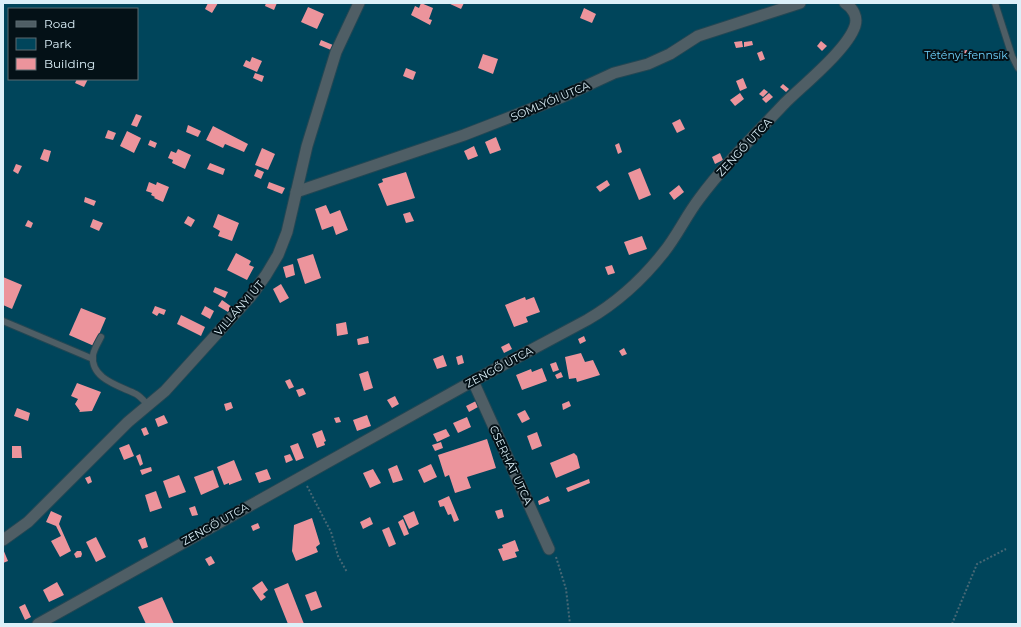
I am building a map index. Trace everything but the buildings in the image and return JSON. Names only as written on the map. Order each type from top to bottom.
[{"type":"street","name":"VILLÁNYI ÚT","points":[[3,540],[28,522],[148,405],[165,391],[251,296],[274,264],[287,232],[307,146],[336,52],[359,3]]},
{"type":"street","name":"SOMLYÓI UTCA","points":[[296,192],[464,135],[562,97],[614,73],[648,64],[670,54],[698,36],[800,3]]},
{"type":"street","name":"ZENGŐ UTCA","points":[[38,624],[221,520],[472,381],[606,309],[640,280],[665,251],[698,200],[716,178],[785,104],[834,56],[851,34],[855,26],[856,16],[851,8],[845,3]]},
{"type":"street","name":"CSERHÁT UTCA","points":[[472,381],[550,549]]},
{"type":"lane","points":[[995,3],[1012,56],[1018,68]]},
{"type":"lane","points":[[3,321],[93,359]]},
{"type":"lane","points":[[101,338],[93,353],[95,368],[107,380],[119,388],[137,394],[148,405]]},
{"type":"path","points":[[302,476],[331,532],[338,556],[347,572]]},
{"type":"path","points":[[550,549],[556,558],[566,589],[570,624]]},
{"type":"path","points":[[952,624],[977,564],[1006,549]]},
{"type":"green space","name":"Tétényi-fennsík","points":[[3,3],[1018,3],[1018,624],[3,624]]}]
